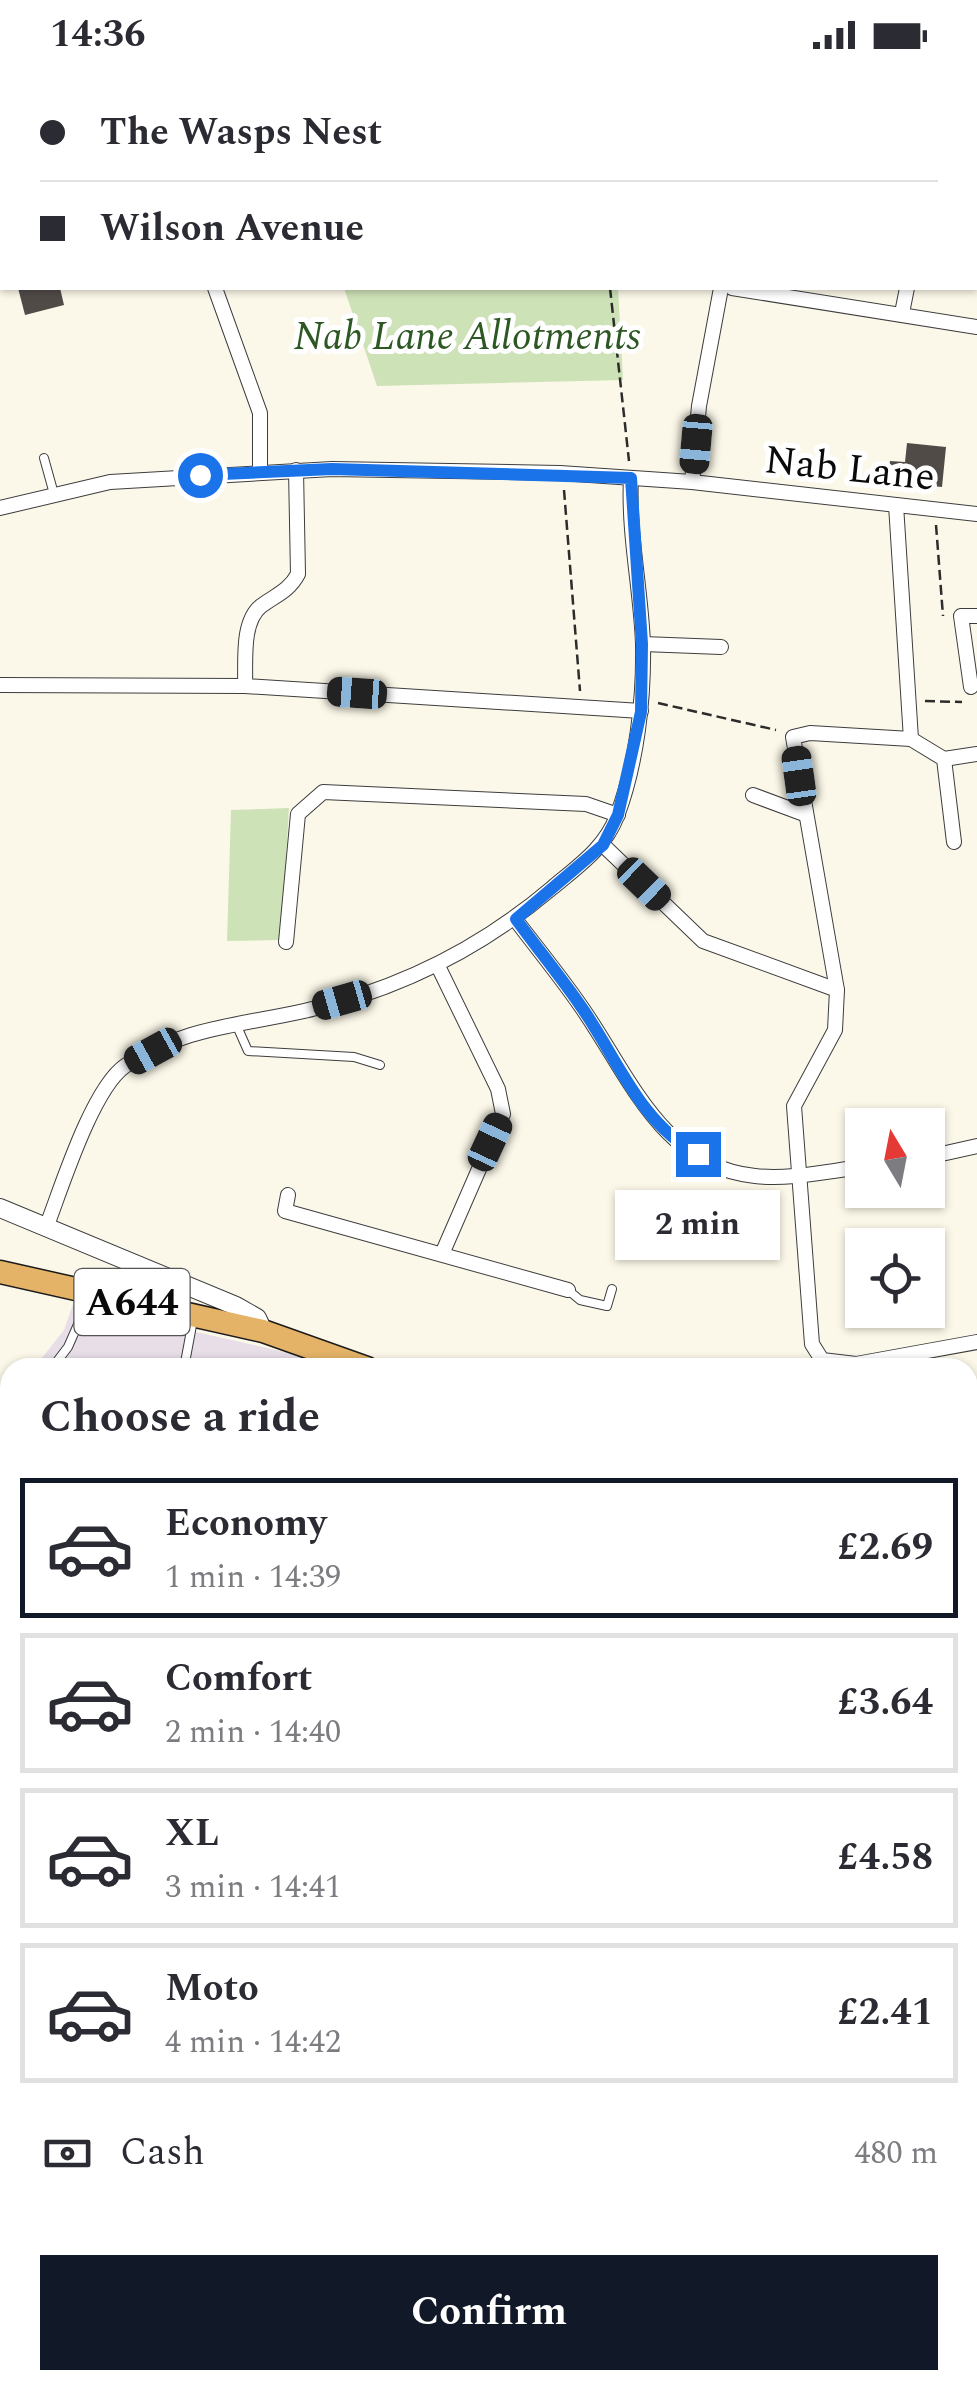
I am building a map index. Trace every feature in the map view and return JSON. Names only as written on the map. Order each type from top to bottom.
[{"type":"highway","name":"A644","points":[[0,1272],[263,1332],[314,1358]]},
{"type":"street","points":[[216,290],[260,413],[260,472]]},
{"type":"street","points":[[692,482],[699,406],[721,290]]},
{"type":"street","points":[[746,290],[977,327]]},
{"type":"street","points":[[902,313],[906,290]]},
{"type":"street","points":[[245,686],[248,626],[256,610],[290,588],[298,574],[296,470]]},
{"type":"street","name":"Nab Lane","points":[[0,508],[125,480],[296,470],[631,478],[977,514]]},
{"type":"street","points":[[46,1228],[85,1127],[122,1068],[185,1034],[379,990],[438,966],[516,919],[603,845],[618,815],[641,707],[642,644],[631,478]]},
{"type":"street","points":[[896,505],[912,739]]},
{"type":"street","points":[[969,616],[971,686]]},
{"type":"street","points":[[642,644],[721,647]]},
{"type":"street","points":[[0,685],[245,686],[581,708],[641,707]]},
{"type":"street","points":[[821,1358],[812,1344],[794,1106],[834,1030],[837,990],[793,737],[810,733],[912,739],[944,759],[977,754]]},
{"type":"street","points":[[944,759],[954,842]]},
{"type":"street","points":[[286,942],[298,814],[324,792],[586,804],[618,815]]},
{"type":"street","points":[[753,795],[804,814]]},
{"type":"street","points":[[603,845],[703,941],[837,990]]},
{"type":"street","points":[[516,919],[582,1007],[635,1095],[673,1140],[724,1167],[753,1176],[845,1169]]},
{"type":"street","points":[[438,966],[498,1089],[503,1114],[450,1226],[442,1254]]},
{"type":"street","points":[[945,1153],[977,1146]]},
{"type":"street","points":[[288,1195],[286,1211],[568,1290]]},
{"type":"street","points":[[0,1208],[236,1306],[257,1318],[263,1332]]},
{"type":"street","points":[[889,1358],[977,1342]]},
{"type":"lane","points":[[44,458],[54,494]]},
{"type":"lane","points":[[236,1024],[248,1051],[354,1058],[380,1065]]},
{"type":"lane","points":[[568,1290],[580,1300],[606,1306],[612,1289]]},
{"type":"lane","points":[[60,1358],[92,1292]]},
{"type":"lane","points":[[186,1358],[193,1316]]},
{"type":"path","points":[[610,290],[631,478]]},
{"type":"path","points":[[563,474],[581,708]]},
{"type":"path","points":[[934,509],[942,616],[969,616]]},
{"type":"path","points":[[909,700],[972,702],[971,686]]},
{"type":"path","points":[[641,707],[736,718],[793,737]]},
{"type":"shaded area","points":[[73,1304],[307,1358],[42,1358],[64,1330]]},
{"type":"green space","name":"Nab Lane Allotments","points":[[345,290],[618,290],[623,380],[377,386]]},
{"type":"green space","points":[[289,808],[281,940],[227,941],[231,810]]},
{"type":"building","points":[[19,290],[60,290],[64,305],[25,315]]},
{"type":"building","points":[[907,443],[946,447],[942,487],[888,482],[890,461],[905,462]]},
{"type":"route","points":[[200,475],[332,469],[631,478],[642,644],[641,712],[618,815],[603,845],[516,919],[582,1007],[635,1095],[673,1140],[698,1154]]}]
